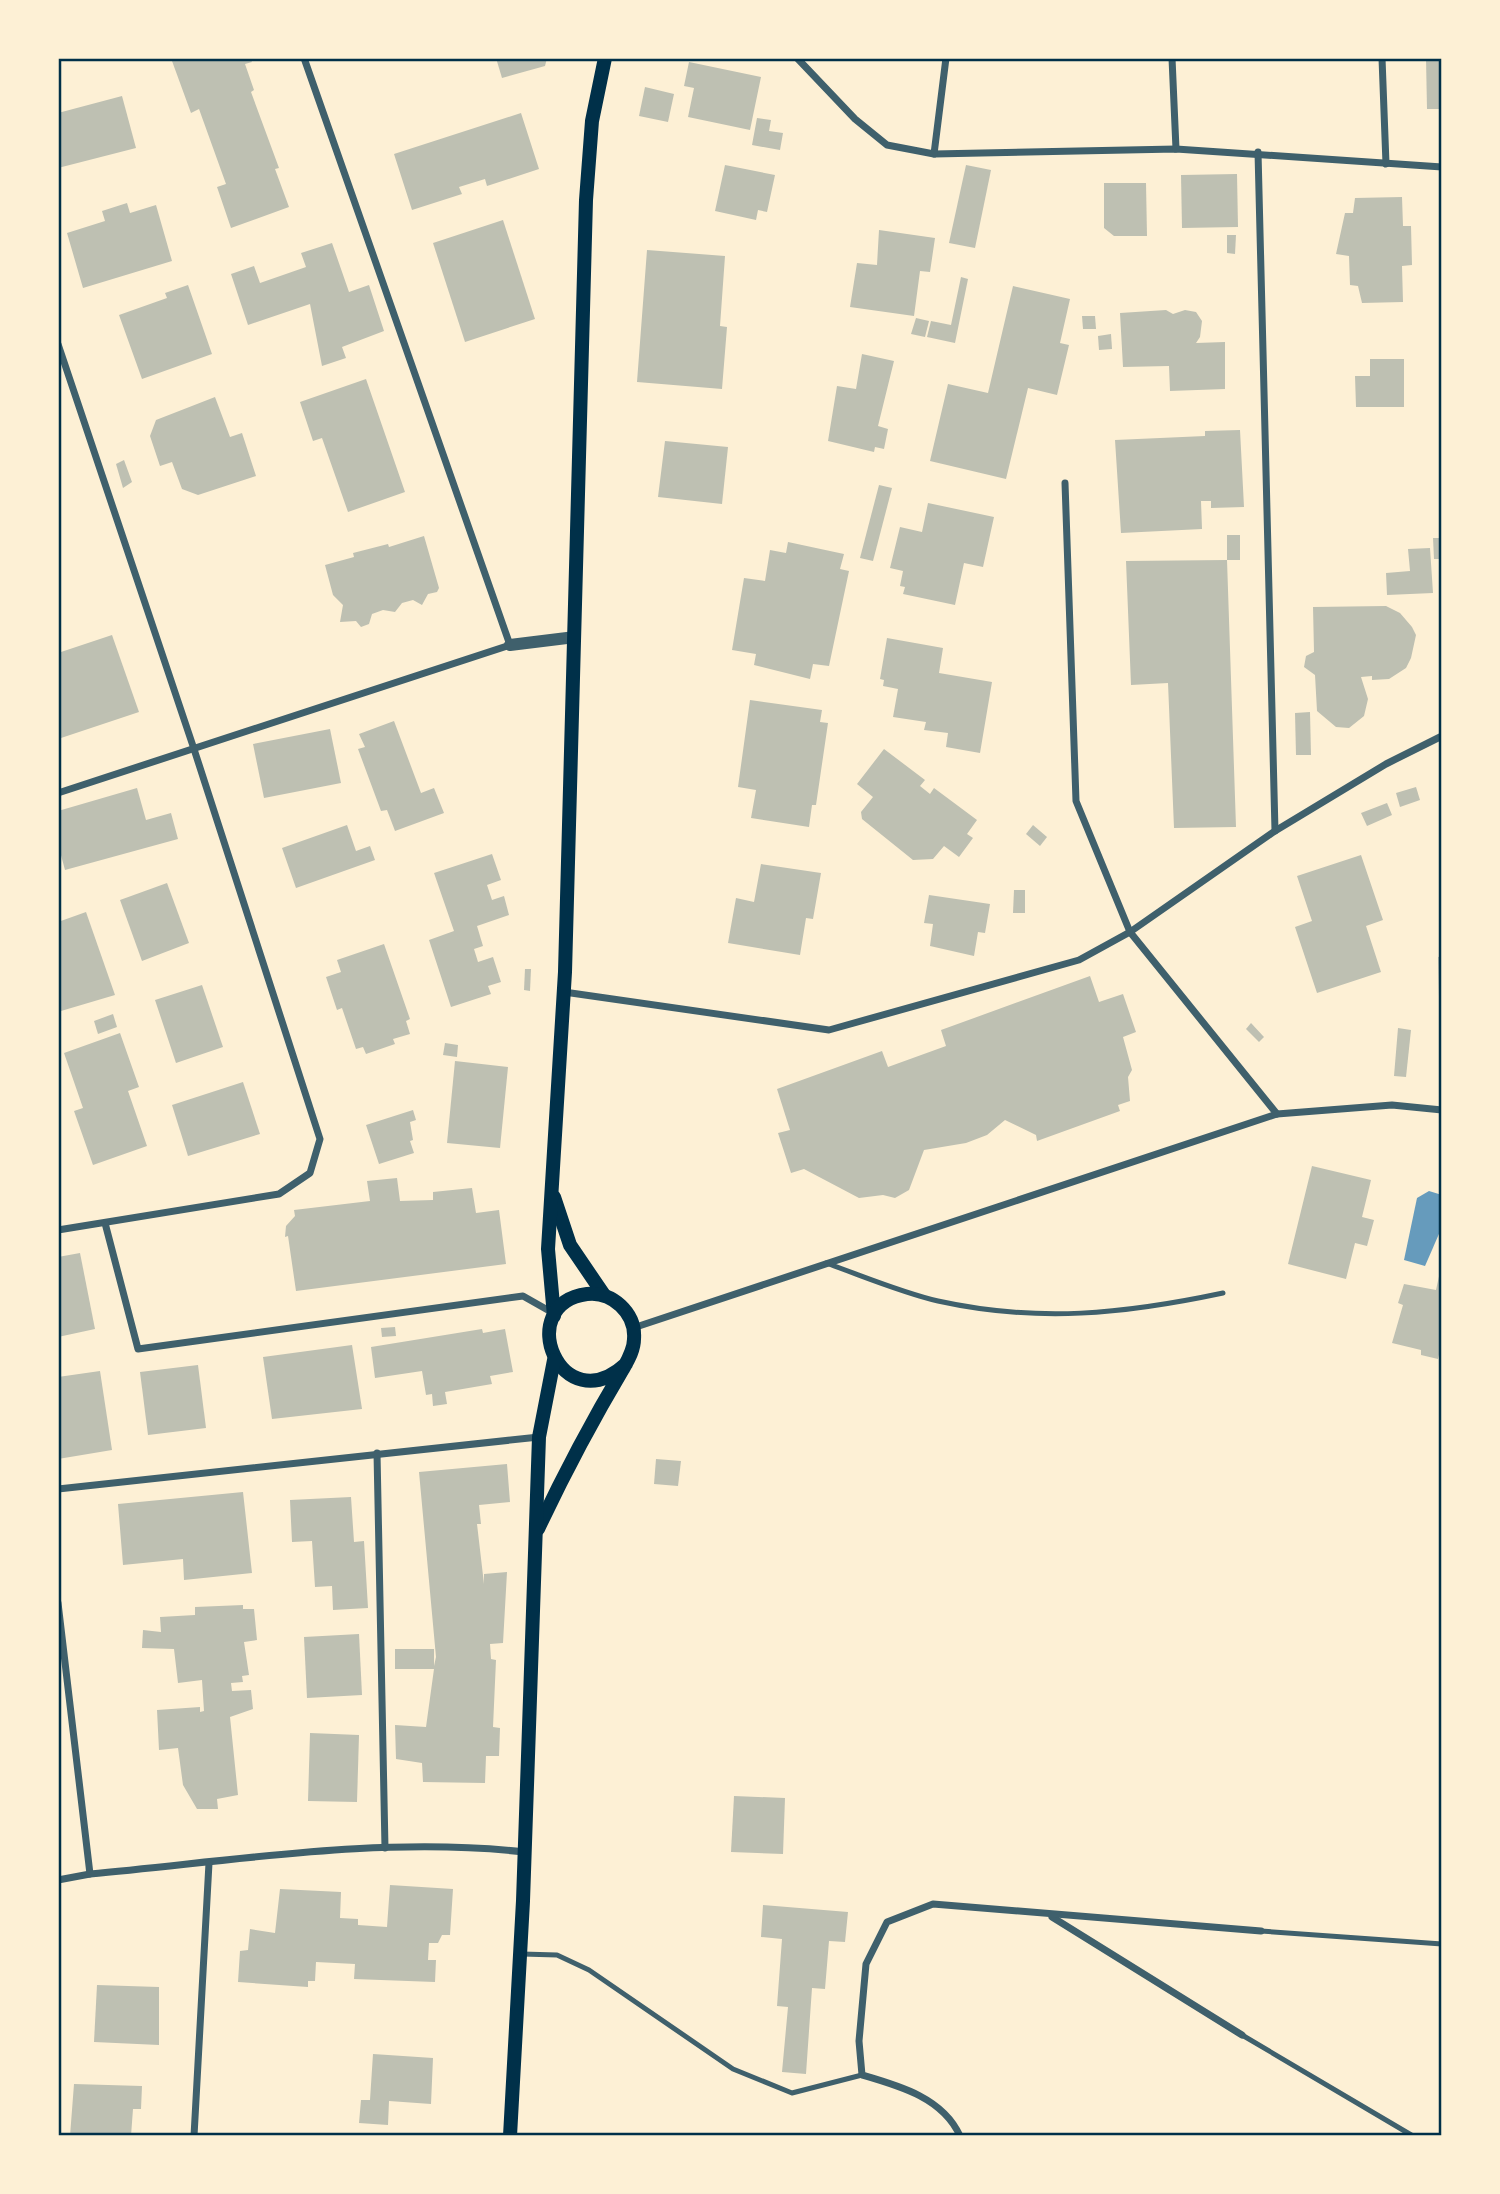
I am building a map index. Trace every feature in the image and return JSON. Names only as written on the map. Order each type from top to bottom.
[{"type":"main road","points":[[553,1315],[548,1249],[564,992],[586,200],[592,121],[605,58]]},
{"type":"main road","points":[[535,1537],[569,1462],[625,1364],[635,1340],[634,1328],[623,1307],[604,1295],[570,1245],[551,1189]]},
{"type":"main road","points":[[604,1295],[575,1297],[562,1304],[553,1315],[548,1330],[548,1345],[554,1360],[575,1378],[589,1381],[609,1376],[625,1364]]},
{"type":"main road","points":[[510,2136],[520,1954],[539,1437],[554,1360]]},
{"type":"street","points":[[304,58],[510,645]]},
{"type":"street","points":[[797,58],[855,119],[887,145],[933,154],[1176,149],[1258,152],[1442,167]]},
{"type":"street","points":[[933,154],[946,58]]},
{"type":"street","points":[[1172,58],[1176,149]]},
{"type":"street","points":[[1382,58],[1386,164]]},
{"type":"street","points":[[1258,152],[1275,831]]},
{"type":"street","points":[[58,344],[193,746],[320,1139],[310,1173],[279,1194],[58,1230]]},
{"type":"street","points":[[1065,483],[1076,801],[1130,932],[1277,1114]]},
{"type":"street","points":[[58,793],[193,746],[510,645],[575,637]]},
{"type":"street","points":[[564,992],[829,1030],[1079,960],[1130,932],[1275,831],[1386,764],[1442,736]]},
{"type":"street","points":[[634,1328],[1277,1114],[1392,1105],[1442,1110]]},
{"type":"street","points":[[105,1223],[138,1349],[523,1296],[553,1315]]},
{"type":"street","points":[[58,1489],[539,1437]]},
{"type":"street","points":[[377,1453],[384,1848]]},
{"type":"street","points":[[58,1603],[90,1874]]},
{"type":"street","points":[[58,1880],[90,1874],[384,1848],[487,1848],[524,1852]]},
{"type":"street","points":[[194,2136],[209,1863]]},
{"type":"street","points":[[960,2136],[954,2123],[932,2101],[862,2075],[859,2041],[866,1964],[887,1922],[933,1904],[1261,1931]]},
{"type":"street","points":[[1049,1914],[1242,2035]]},
{"type":"lane","points":[[826,1263],[936,1300],[998,1311],[1070,1315],[1143,1310],[1223,1293]]},
{"type":"lane","points":[[1261,1931],[1442,1944]]},
{"type":"lane","points":[[520,1954],[557,1955],[589,1970],[733,2069],[792,2093],[862,2075]]},
{"type":"lane","points":[[1242,2035],[1413,2136]]},
{"type":"water","points":[[1429,1191],[1442,1195],[1442,1227],[1425,1266],[1404,1260],[1417,1198]]},
{"type":"building","points":[[182,58],[250,58],[252,62],[245,64],[254,90],[251,92],[279,168],[275,169],[289,207],[231,228],[217,187],[226,184],[199,109],[191,113],[172,61]]},
{"type":"building","points":[[496,58],[547,58],[545,66],[502,78]]},
{"type":"building","points":[[1426,58],[1442,58],[1442,109],[1427,109]]},
{"type":"building","points":[[689,62],[761,77],[750,130],[688,117],[694,88],[684,86]]},
{"type":"building","points":[[645,87],[674,94],[668,122],[639,116]]},
{"type":"building","points":[[122,96],[136,148],[58,168],[58,113]]},
{"type":"building","points":[[521,113],[539,169],[487,186],[485,179],[459,187],[462,194],[412,210],[394,154]]},
{"type":"building","points":[[757,118],[771,120],[769,131],[783,133],[780,150],[752,145]]},
{"type":"building","points":[[725,165],[775,175],[767,212],[758,210],[756,220],[715,211]]},
{"type":"building","points":[[966,165],[991,170],[975,248],[949,243]]},
{"type":"building","points":[[1237,174],[1238,227],[1182,228],[1181,175]]},
{"type":"building","points":[[1104,183],[1146,183],[1147,236],[1114,236],[1104,228]]},
{"type":"building","points":[[1402,197],[1403,226],[1411,226],[1412,265],[1402,266],[1403,302],[1362,303],[1358,286],[1350,285],[1349,256],[1336,254],[1345,213],[1353,213],[1355,198]]},
{"type":"building","points":[[127,203],[130,213],[156,205],[172,261],[83,288],[67,233],[105,221],[102,211]]},
{"type":"building","points":[[503,220],[535,319],[465,342],[433,243]]},
{"type":"building","points":[[879,230],[935,238],[930,272],[920,271],[914,316],[850,307],[857,263],[877,265]]},
{"type":"building","points":[[1227,235],[1236,235],[1235,254],[1227,253]]},
{"type":"building","points":[[332,243],[349,292],[369,285],[384,331],[342,347],[346,358],[322,366],[310,304],[248,325],[231,274],[254,266],[260,283],[306,267],[301,253]]},
{"type":"building","points":[[647,250],[725,256],[720,326],[727,327],[722,389],[637,382]]},
{"type":"building","points":[[961,277],[968,279],[955,343],[927,337],[931,321],[951,325]]},
{"type":"building","points":[[188,285],[212,354],[142,379],[119,315],[167,298],[165,293]]},
{"type":"building","points":[[1013,286],[1070,299],[1060,343],[1069,345],[1057,395],[1028,388],[1006,479],[930,461],[948,384],[988,393]]},
{"type":"building","points":[[1166,310],[1173,314],[1185,310],[1196,312],[1202,321],[1200,337],[1196,343],[1225,342],[1225,389],[1170,391],[1169,366],[1123,367],[1120,313]]},
{"type":"building","points":[[1082,316],[1095,316],[1096,329],[1083,329]]},
{"type":"building","points":[[916,318],[929,321],[925,337],[911,334]]},
{"type":"building","points":[[1111,334],[1112,349],[1099,350],[1098,336]]},
{"type":"building","points":[[862,354],[894,361],[878,426],[888,429],[884,449],[875,447],[874,452],[828,441],[837,386],[856,389]]},
{"type":"building","points":[[1370,359],[1404,359],[1404,407],[1356,407],[1355,376],[1370,376]]},
{"type":"building","points":[[366,379],[405,492],[348,512],[322,438],[313,441],[300,402]]},
{"type":"building","points":[[215,397],[230,437],[242,433],[256,476],[198,495],[182,489],[172,462],[160,466],[150,436],[156,420]]},
{"type":"building","points":[[1240,430],[1244,507],[1211,508],[1211,501],[1201,501],[1202,529],[1121,533],[1115,440],[1205,436],[1205,431]]},
{"type":"building","points":[[665,441],[728,447],[722,504],[658,497]]},
{"type":"building","points":[[124,460],[132,482],[123,488],[116,464]]},
{"type":"building","points":[[879,485],[892,488],[873,561],[860,558]]},
{"type":"building","points":[[928,503],[994,517],[983,567],[964,563],[955,605],[903,594],[905,587],[900,586],[903,571],[890,568],[900,527],[922,532]]},
{"type":"building","points":[[1227,535],[1240,535],[1240,560],[1227,560]]},
{"type":"building","points":[[424,536],[439,588],[437,592],[428,594],[422,605],[413,600],[402,603],[395,612],[383,610],[372,614],[369,624],[361,627],[356,621],[340,622],[343,605],[333,595],[325,565],[354,557],[353,553],[388,544],[389,547]]},
{"type":"building","points":[[1433,538],[1442,538],[1442,559],[1434,559]]},
{"type":"building","points":[[788,542],[844,554],[840,569],[849,571],[829,666],[813,664],[810,679],[754,665],[756,654],[732,650],[744,578],[765,581],[770,550],[786,553]]},
{"type":"building","points":[[1430,548],[1433,593],[1387,595],[1386,573],[1410,571],[1408,549]]},
{"type":"building","points":[[1227,560],[1236,827],[1174,828],[1168,683],[1131,685],[1126,561]]},
{"type":"building","points":[[1386,606],[1400,613],[1416,635],[1411,658],[1406,668],[1389,679],[1372,680],[1372,676],[1361,677],[1368,699],[1364,716],[1349,728],[1336,727],[1317,711],[1315,675],[1304,667],[1306,656],[1314,652],[1313,607]]},
{"type":"building","points":[[112,635],[139,712],[58,739],[58,653]]},
{"type":"building","points":[[887,638],[943,648],[939,673],[992,682],[980,753],[946,747],[948,733],[924,730],[926,722],[893,717],[898,689],[883,686],[884,680],[880,679]]},
{"type":"building","points":[[750,700],[822,710],[820,722],[828,723],[816,805],[812,805],[809,827],[751,818],[756,790],[738,787]]},
{"type":"building","points":[[1310,712],[1311,755],[1296,755],[1295,713]]},
{"type":"building","points":[[394,721],[421,793],[434,788],[444,813],[395,831],[387,810],[381,811],[358,749],[365,747],[359,734]]},
{"type":"building","points":[[330,729],[341,783],[264,798],[253,744]]},
{"type":"building","points":[[884,749],[925,780],[920,786],[930,794],[934,788],[977,820],[967,834],[973,838],[959,857],[944,846],[933,859],[913,860],[862,819],[861,812],[873,797],[857,784]]},
{"type":"building","points":[[1416,787],[1420,800],[1400,807],[1396,793]]},
{"type":"building","points":[[137,788],[146,820],[171,813],[178,839],[65,870],[58,844],[58,811]]},
{"type":"building","points":[[1387,803],[1392,815],[1367,826],[1361,813]]},
{"type":"building","points":[[347,825],[356,851],[370,846],[375,860],[296,888],[282,848]]},
{"type":"building","points":[[1033,825],[1047,837],[1040,846],[1026,834]]},
{"type":"building","points":[[492,854],[501,880],[487,885],[492,900],[504,896],[509,915],[477,926],[483,946],[474,949],[478,962],[493,957],[501,982],[488,986],[491,994],[451,1007],[429,940],[454,931],[434,873]]},
{"type":"building","points":[[1361,855],[1383,920],[1366,926],[1381,972],[1317,993],[1295,927],[1312,921],[1297,876]]},
{"type":"building","points":[[761,864],[821,873],[813,919],[806,918],[800,955],[728,943],[736,898],[754,902]]},
{"type":"building","points":[[167,883],[189,943],[142,961],[120,900]]},
{"type":"building","points":[[1014,890],[1025,890],[1025,913],[1013,913]]},
{"type":"building","points":[[929,895],[990,904],[985,933],[978,932],[974,956],[930,946],[933,924],[924,923]]},
{"type":"building","points":[[86,912],[115,995],[61,1011],[58,1003],[58,922]]},
{"type":"building","points":[[384,944],[410,1019],[406,1021],[410,1034],[393,1039],[395,1044],[366,1054],[363,1047],[356,1049],[342,1008],[337,1010],[326,977],[341,972],[337,960]]},
{"type":"building","points":[[1442,956],[1442,1036],[1440,1036],[1438,957]]},
{"type":"building","points":[[525,969],[531,969],[530,991],[524,990]]},
{"type":"building","points":[[1090,976],[1099,1002],[1123,994],[1136,1032],[1123,1037],[1132,1070],[1128,1077],[1130,1101],[1118,1105],[1120,1111],[1037,1141],[1036,1135],[1005,1120],[987,1135],[966,1143],[924,1150],[909,1190],[895,1198],[883,1195],[859,1198],[804,1169],[791,1173],[778,1133],[790,1130],[777,1089],[882,1051],[888,1067],[946,1046],[941,1030]]},
{"type":"building","points":[[202,985],[223,1047],[176,1063],[155,1000]]},
{"type":"building","points":[[113,1014],[117,1027],[98,1034],[94,1021]]},
{"type":"building","points":[[1251,1023],[1264,1037],[1259,1042],[1246,1029]]},
{"type":"building","points":[[1398,1028],[1411,1030],[1406,1077],[1394,1076]]},
{"type":"building","points":[[120,1033],[139,1087],[128,1091],[147,1146],[93,1165],[74,1111],[83,1108],[64,1053]]},
{"type":"building","points":[[445,1043],[458,1045],[457,1057],[443,1055]]},
{"type":"building","points":[[455,1061],[508,1067],[500,1148],[447,1143]]},
{"type":"building","points":[[243,1082],[260,1134],[188,1156],[172,1105]]},
{"type":"building","points":[[413,1110],[416,1120],[410,1122],[413,1140],[410,1141],[414,1153],[379,1164],[366,1125]]},
{"type":"building","points":[[1312,1166],[1371,1180],[1362,1217],[1374,1220],[1367,1246],[1355,1243],[1346,1279],[1288,1264]]},
{"type":"building","points":[[397,1178],[400,1201],[433,1200],[433,1192],[472,1188],[476,1213],[499,1210],[506,1264],[296,1291],[288,1236],[285,1237],[286,1226],[295,1216],[294,1210],[370,1201],[367,1181]]},
{"type":"building","points":[[80,1253],[95,1329],[58,1337],[58,1257]]},
{"type":"building","points":[[1441,1267],[1442,1342],[1438,1359],[1421,1355],[1421,1350],[1392,1343],[1403,1305],[1398,1303],[1404,1284],[1436,1290]]},
{"type":"building","points":[[395,1327],[396,1336],[382,1337],[381,1328]]},
{"type":"building","points":[[482,1329],[483,1333],[505,1329],[513,1372],[490,1376],[492,1384],[445,1392],[447,1404],[433,1406],[432,1394],[426,1395],[422,1371],[375,1378],[371,1347]]},
{"type":"building","points":[[352,1345],[362,1409],[272,1419],[263,1357]]},
{"type":"building","points":[[198,1365],[206,1428],[148,1435],[140,1372]]},
{"type":"building","points":[[100,1371],[112,1450],[58,1459],[58,1377]]},
{"type":"building","points":[[656,1459],[681,1461],[678,1486],[654,1484]]},
{"type":"building","points":[[507,1464],[510,1502],[479,1505],[481,1524],[477,1524],[484,1584],[484,1574],[507,1572],[503,1643],[490,1644],[491,1659],[496,1660],[493,1727],[500,1728],[499,1756],[486,1756],[485,1783],[423,1782],[422,1763],[396,1759],[395,1725],[426,1727],[434,1669],[395,1669],[395,1649],[434,1649],[434,1666],[436,1657],[419,1472]]},
{"type":"building","points":[[243,1492],[252,1573],[184,1580],[183,1559],[123,1565],[118,1504]]},
{"type":"building","points":[[351,1497],[354,1542],[364,1541],[368,1608],[333,1610],[332,1586],[315,1587],[312,1541],[292,1542],[290,1500]]},
{"type":"building","points":[[243,1605],[243,1609],[254,1609],[257,1640],[244,1642],[249,1675],[242,1676],[243,1682],[231,1683],[232,1691],[251,1690],[253,1709],[230,1717],[238,1795],[217,1799],[218,1809],[197,1809],[183,1785],[178,1748],[159,1750],[157,1710],[200,1707],[200,1712],[204,1711],[202,1680],[178,1683],[174,1649],[142,1648],[143,1630],[161,1632],[160,1617],[195,1615],[195,1607]]},
{"type":"building","points":[[359,1634],[362,1695],[307,1698],[304,1637]]},
{"type":"building","points":[[310,1733],[359,1735],[357,1802],[308,1801]]},
{"type":"building","points":[[734,1796],[785,1798],[783,1854],[731,1852]]},
{"type":"building","points":[[390,1885],[453,1889],[450,1935],[442,1935],[438,1943],[429,1943],[428,1960],[436,1960],[435,1982],[354,1979],[355,1964],[316,1962],[315,1981],[308,1981],[308,1987],[238,1982],[240,1951],[248,1950],[250,1929],[275,1933],[280,1889],[341,1892],[340,1918],[358,1919],[358,1925],[387,1927]]},
{"type":"building","points":[[763,1905],[848,1912],[845,1942],[829,1941],[825,1989],[812,1988],[806,2074],[782,2072],[788,2007],[777,2006],[782,1939],[761,1937]]},
{"type":"building","points":[[97,1985],[159,1987],[159,2045],[94,2042]]},
{"type":"building","points":[[373,2054],[433,2058],[431,2104],[389,2101],[388,2125],[359,2123],[361,2100],[370,2100]]},
{"type":"building","points":[[74,2084],[142,2086],[141,2109],[133,2109],[131,2136],[70,2136]]}]
